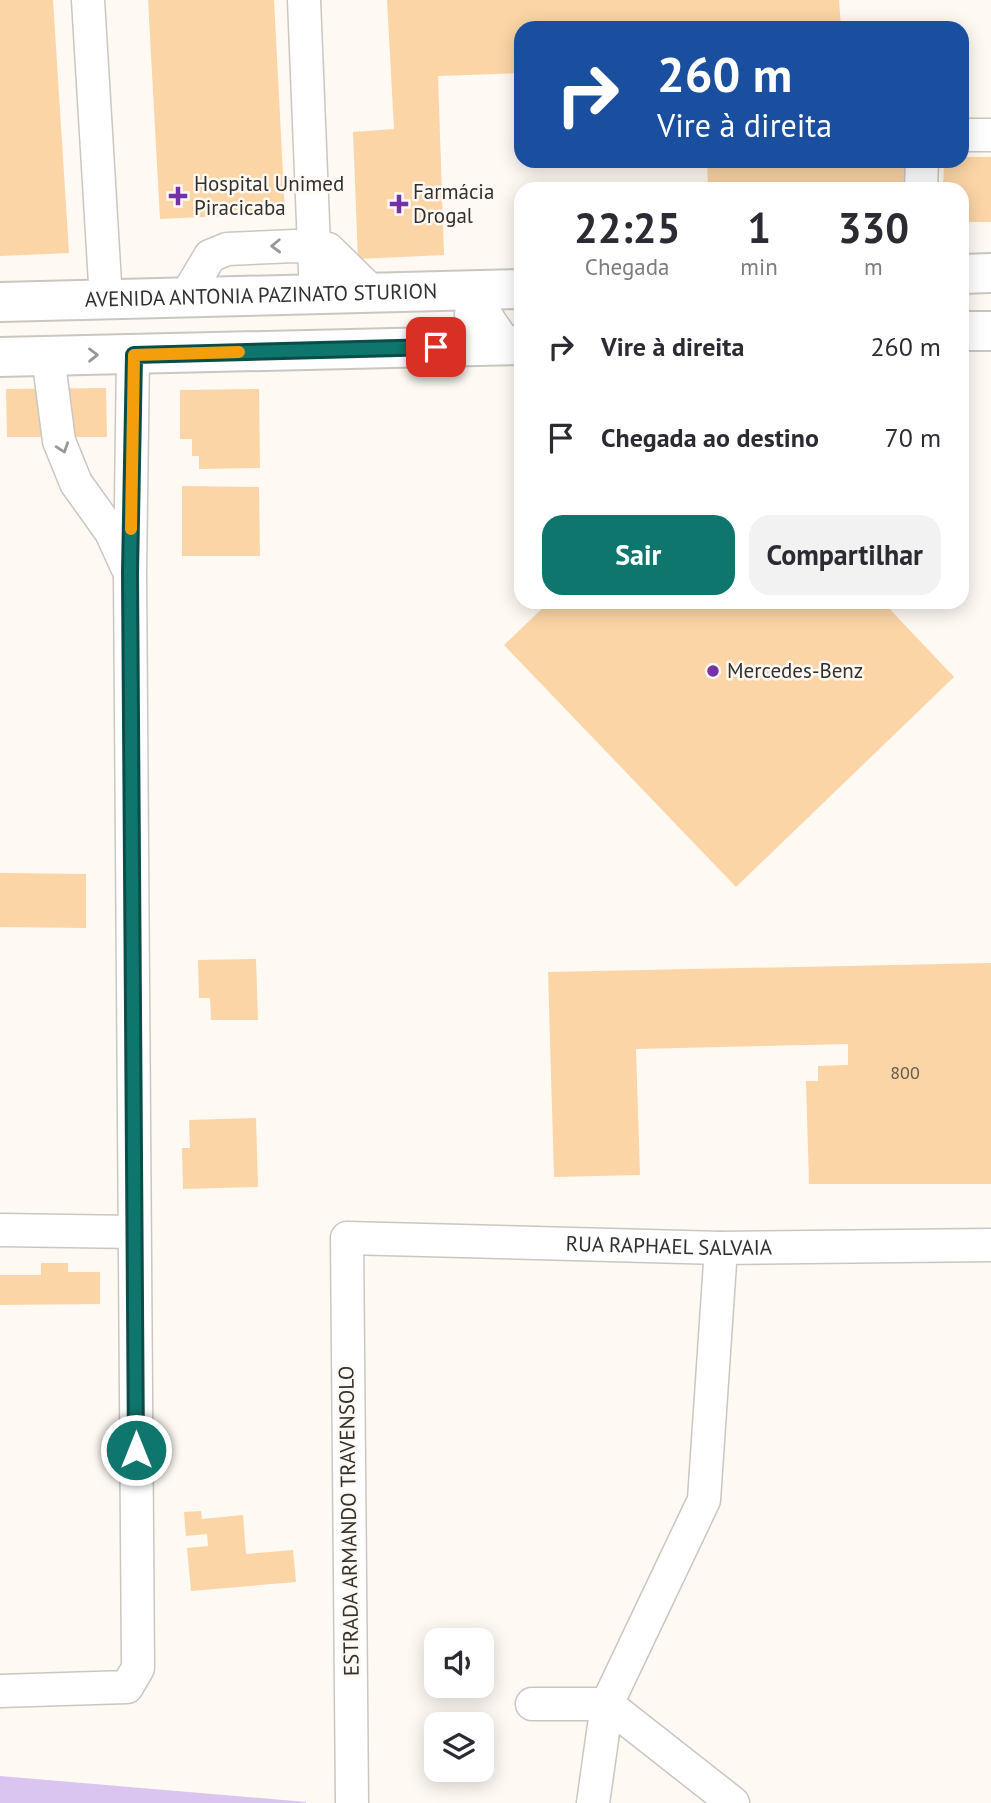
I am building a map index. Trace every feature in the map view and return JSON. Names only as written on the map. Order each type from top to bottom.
[{"type":"main road","points":[[969,274],[991,274]]},
{"type":"main road","name":"AVENIDA ANTONIA PAZINATO STURION","points":[[0,302],[374,294],[498,320]]},
{"type":"main road","name":"AVENIDA ANTONIA PAZINATO STURION","points":[[0,358],[370,349],[498,320],[514,299]]},
{"type":"main road","points":[[969,331],[991,331]]},
{"type":"street","points":[[88,0],[106,300]]},
{"type":"street","points":[[304,0],[316,296]]},
{"type":"street","points":[[969,135],[991,135]]},
{"type":"street","points":[[185,298],[210,256],[227,249],[282,246],[328,249],[374,294]]},
{"type":"street","points":[[0,1691],[127,1688],[138,1668],[130,573],[134,355]]},
{"type":"street","points":[[48,356],[60,441],[75,483],[111,532],[130,573]]},
{"type":"street","points":[[0,1230],[134,1232]]},
{"type":"street","name":"RUA RAPHAEL SALVAIA","points":[[346,1238],[721,1248],[991,1245]]},
{"type":"street","name":"ESTRADA ARMANDO TRAVENSOLO","points":[[346,1238],[352,1803]]},
{"type":"street","points":[[593,1803],[607,1704],[704,1500],[721,1248]]},
{"type":"street","points":[[532,1704],[607,1704],[733,1803]]},
{"type":"shaded area","points":[[0,1776],[306,1802],[306,1803],[0,1803]]},
{"type":"building","points":[[0,0],[53,0],[69,253],[0,256]]},
{"type":"building","points":[[148,0],[274,0],[285,213],[160,219]]},
{"type":"building","points":[[387,0],[839,0],[840,21],[514,21],[514,73],[438,76],[444,255],[358,259],[353,132],[394,129]]},
{"type":"building","points":[[969,157],[991,157],[991,222],[969,222],[969,182],[943,182],[944,168],[969,168]]},
{"type":"building","points":[[707,168],[905,168],[905,182],[708,182]]},
{"type":"building","points":[[106,388],[107,437],[7,437],[6,389]]},
{"type":"building","points":[[259,389],[260,468],[199,469],[199,456],[192,456],[192,439],[180,439],[180,390]]},
{"type":"building","points":[[182,486],[259,487],[260,556],[182,556]]},
{"type":"building","points":[[542,609],[890,609],[954,677],[736,887],[504,645]]},
{"type":"building","points":[[0,873],[86,874],[86,928],[0,927]]},
{"type":"building","points":[[256,959],[258,1020],[211,1020],[210,998],[199,998],[198,960]]},
{"type":"building","points":[[991,963],[991,1184],[809,1184],[806,1081],[818,1081],[818,1066],[848,1065],[848,1044],[636,1049],[640,1175],[554,1177],[548,972]]},
{"type":"building","points":[[256,1118],[258,1187],[183,1189],[182,1148],[190,1148],[189,1120]]},
{"type":"building","points":[[41,1263],[68,1263],[68,1272],[100,1272],[100,1304],[0,1305],[0,1275],[41,1275]]},
{"type":"building","points":[[201,1511],[202,1519],[243,1515],[246,1554],[293,1550],[296,1582],[191,1591],[187,1548],[208,1546],[207,1534],[186,1536],[184,1512]]},
{"type":"slow traffic","points":[[131,529],[134,355],[239,352]]},
{"type":"place","name":"Hospital Unimed Piracicaba","points":[[178,196]]},
{"type":"place","name":"Farmácia Drogal","points":[[399,204]]},
{"type":"place","name":"Mercedes-Benz","points":[[713,671]]},
{"type":"route","points":[[136,1450],[130,573],[134,355],[436,347]]}]
